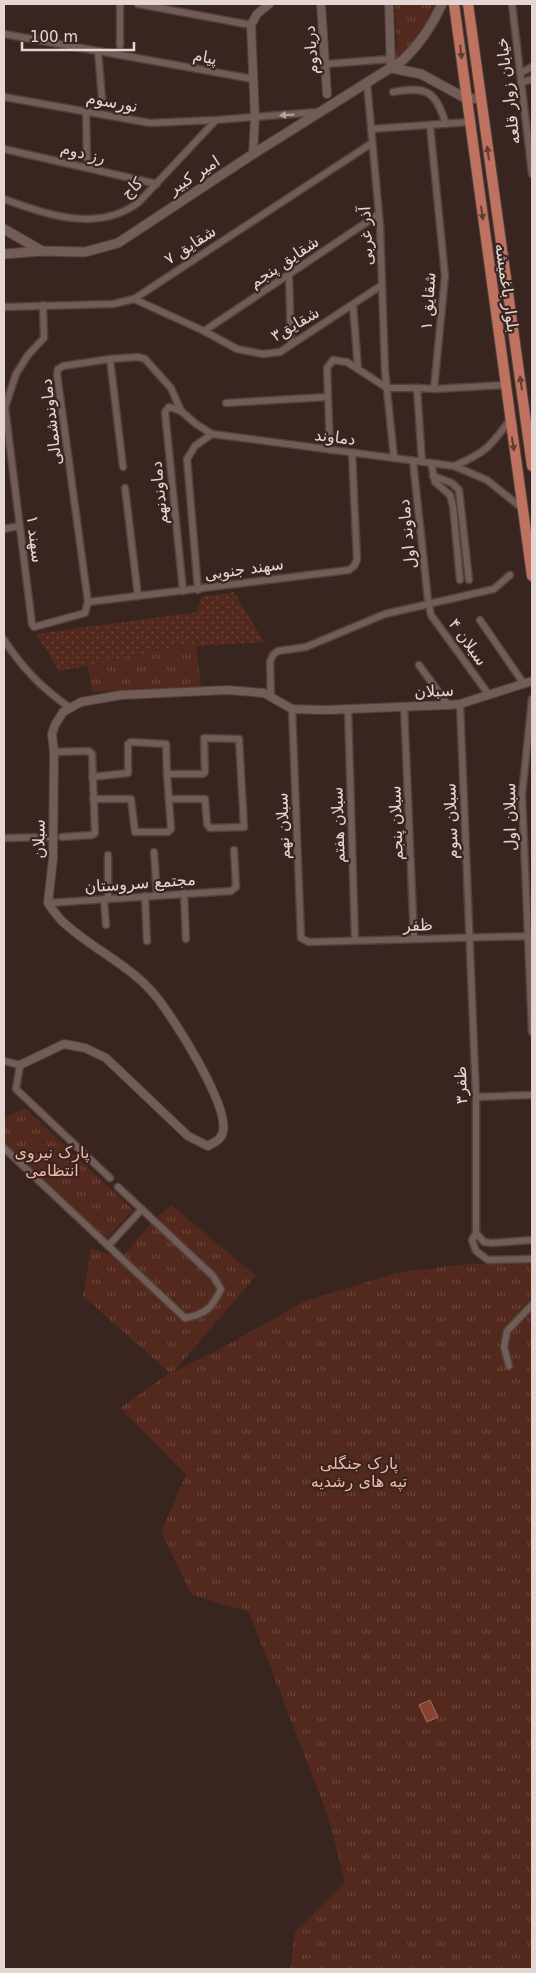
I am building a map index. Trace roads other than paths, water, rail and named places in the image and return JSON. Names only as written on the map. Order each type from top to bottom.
[{"type":"main road","name":"امیر کبیر","points":[[4,229],[42,251],[85,252],[118,243],[319,112],[367,83],[390,64],[404,60],[431,28],[442,4]]},
{"type":"main road","name":"بلوار باغمیشه","points":[[454,4],[532,576]]},
{"type":"main road","name":"بلوار باغمیشه","points":[[468,4],[532,466]]},
{"type":"main road","points":[[390,64],[421,74],[467,99],[481,98]]},
{"type":"main road","points":[[4,254],[42,251]]},
{"type":"street","points":[[120,4],[120,45]]},
{"type":"street","points":[[138,4],[251,25]]},
{"type":"street","points":[[254,154],[255,117],[251,25],[257,14],[268,4]]},
{"type":"street","name":"دریادوم","points":[[321,4],[328,94]]},
{"type":"street","points":[[326,64],[390,64],[389,4]]},
{"type":"street","name":"خیابان زوار قلعه","points":[[512,4],[532,174]]},
{"type":"street","name":"پیام","points":[[4,34],[253,80]]},
{"type":"street","points":[[98,51],[102,100]]},
{"type":"street","points":[[520,73],[532,67]]},
{"type":"street","points":[[521,83],[532,79]]},
{"type":"street","name":"آذر غربی","points":[[367,83],[379,214],[383,346],[394,458]]},
{"type":"street","points":[[393,92],[415,89],[431,95],[439,103],[446,124]]},
{"type":"street","name":"نورسوم","points":[[4,97],[150,123],[216,120]]},
{"type":"street","points":[[86,112],[87,158]]},
{"type":"street","points":[[216,120],[319,112]]},
{"type":"street","name":"کاج","points":[[4,199],[30,209],[62,217],[95,220],[128,211],[157,184],[216,120]]},
{"type":"street","points":[[371,129],[470,122]]},
{"type":"street","name":"شقایق ۱","points":[[430,125],[446,276],[434,389]]},
{"type":"street","name":"شقایق ۷","points":[[4,307],[113,304],[134,299],[372,143]]},
{"type":"street","name":"رز دوم","points":[[4,150],[157,184]]},
{"type":"street","name":"شقایق پنجم","points":[[204,331],[379,214]]},
{"type":"street","points":[[289,275],[291,345]]},
{"type":"street","name":"شقایق۳","points":[[134,299],[204,331],[237,349],[263,354],[280,352],[382,285]]},
{"type":"street","name":"سهند ۱","points":[[43,305],[44,338],[28,355],[16,374],[5,407],[5,423],[32,624],[34,626],[85,614],[88,602]]},
{"type":"street","points":[[353,305],[358,369]]},
{"type":"street","name":"دماوندشمالی","points":[[88,602],[57,372],[63,366],[110,359],[138,357],[145,359],[171,388],[181,411],[196,424],[212,434]]},
{"type":"street","points":[[110,359],[123,466]]},
{"type":"street","points":[[330,450],[327,397],[327,368],[329,364],[334,360],[341,361],[358,369],[387,388],[395,388]]},
{"type":"street","points":[[387,388],[434,389],[505,385]]},
{"type":"street","points":[[417,388],[422,462]]},
{"type":"street","points":[[226,403],[327,397]]},
{"type":"street","points":[[508,405],[524,403]]},
{"type":"street","name":"دماوندنهم","points":[[181,411],[169,407],[165,412],[183,591]]},
{"type":"street","points":[[454,466],[488,448],[510,420]]},
{"type":"street","points":[[198,590],[187,459],[195,446],[212,434]]},
{"type":"street","name":"دماوند","points":[[212,434],[454,466],[487,480],[523,509]]},
{"type":"street","name":"سهند جنوبی","points":[[88,602],[349,570],[357,560],[352,453]]},
{"type":"street","name":"دماوند اول","points":[[413,461],[429,603]]},
{"type":"street","points":[[431,463],[434,482],[450,495],[453,506],[460,580]]},
{"type":"street","points":[[433,476],[452,483],[459,490],[469,580]]},
{"type":"street","points":[[125,488],[138,596]]},
{"type":"street","points":[[4,529],[19,526]]},
{"type":"street","points":[[271,697],[270,662],[273,655],[278,651],[306,647],[385,614],[494,589],[510,576]]},
{"type":"street","name":"سبلان ۴","points":[[429,603],[431,615],[489,695]]},
{"type":"street","points":[[480,620],[524,684]]},
{"type":"street","points":[[4,640],[21,666],[46,691],[70,708]]},
{"type":"street","points":[[419,665],[448,705]]},
{"type":"street","name":"سبلان","points":[[48,903],[53,859],[54,752],[52,734],[63,712],[81,702],[121,695],[227,690],[264,692],[292,709],[448,705],[460,704],[532,681]]},
{"type":"street","name":"سبلان اول","points":[[532,699],[522,795],[530,936],[532,1032]]},
{"type":"street","name":"سبلان سوم","points":[[460,704],[469,937]]},
{"type":"street","name":"سبلان پنجم","points":[[404,706],[414,939]]},
{"type":"street","name":"سبلان نهم","points":[[292,709],[301,938],[304,940]]},
{"type":"street","name":"سبلان هفتم","points":[[348,709],[356,940]]},
{"type":"street","points":[[167,774],[204,774],[204,738],[239,739],[244,827],[208,827],[205,799],[169,799]]},
{"type":"street","points":[[92,777],[128,773],[128,744],[131,742],[166,744],[170,830],[138,833],[133,829],[130,799],[93,799]]},
{"type":"street","points":[[54,752],[91,752],[94,834],[62,837]]},
{"type":"street","points":[[4,838],[53,837]]},
{"type":"street","name":"مجتمع سروستان","points":[[48,903],[234,890],[236,887],[234,850]]},
{"type":"street","points":[[154,852],[157,895]]},
{"type":"street","points":[[106,925],[108,855]]},
{"type":"street","points":[[184,894],[186,939]]},
{"type":"street","points":[[145,896],[147,941]]},
{"type":"street","points":[[4,1060],[20,1065],[64,1044],[85,1048],[106,1058],[188,1136],[208,1146],[219,1140],[223,1132],[224,1119],[191,1047],[154,993],[134,975],[62,920],[48,903]]},
{"type":"street","name":"ظفر","points":[[304,940],[530,936]]},
{"type":"street","name":"ظفر۳","points":[[469,937],[476,1098],[476,1232],[472,1240],[476,1251],[488,1260],[532,1259]]},
{"type":"street","points":[[20,1065],[16,1089],[110,1178]]},
{"type":"street","points":[[476,1098],[532,1095]]},
{"type":"street","points":[[4,1148],[185,1318],[198,1316],[206,1311],[221,1289],[213,1276],[118,1187]]},
{"type":"street","points":[[108,1246],[142,1209]]},
{"type":"street","points":[[476,1232],[484,1242],[532,1240]]},
{"type":"street","points":[[510,1366],[504,1347],[507,1331],[532,1305]]},
{"type":"park label","name":"پارک نیروی انتظامی","points":[[52,1161]]},
{"type":"park label","name":"پارک جنگلی تپه های رشدیه","points":[[359,1472]]}]
